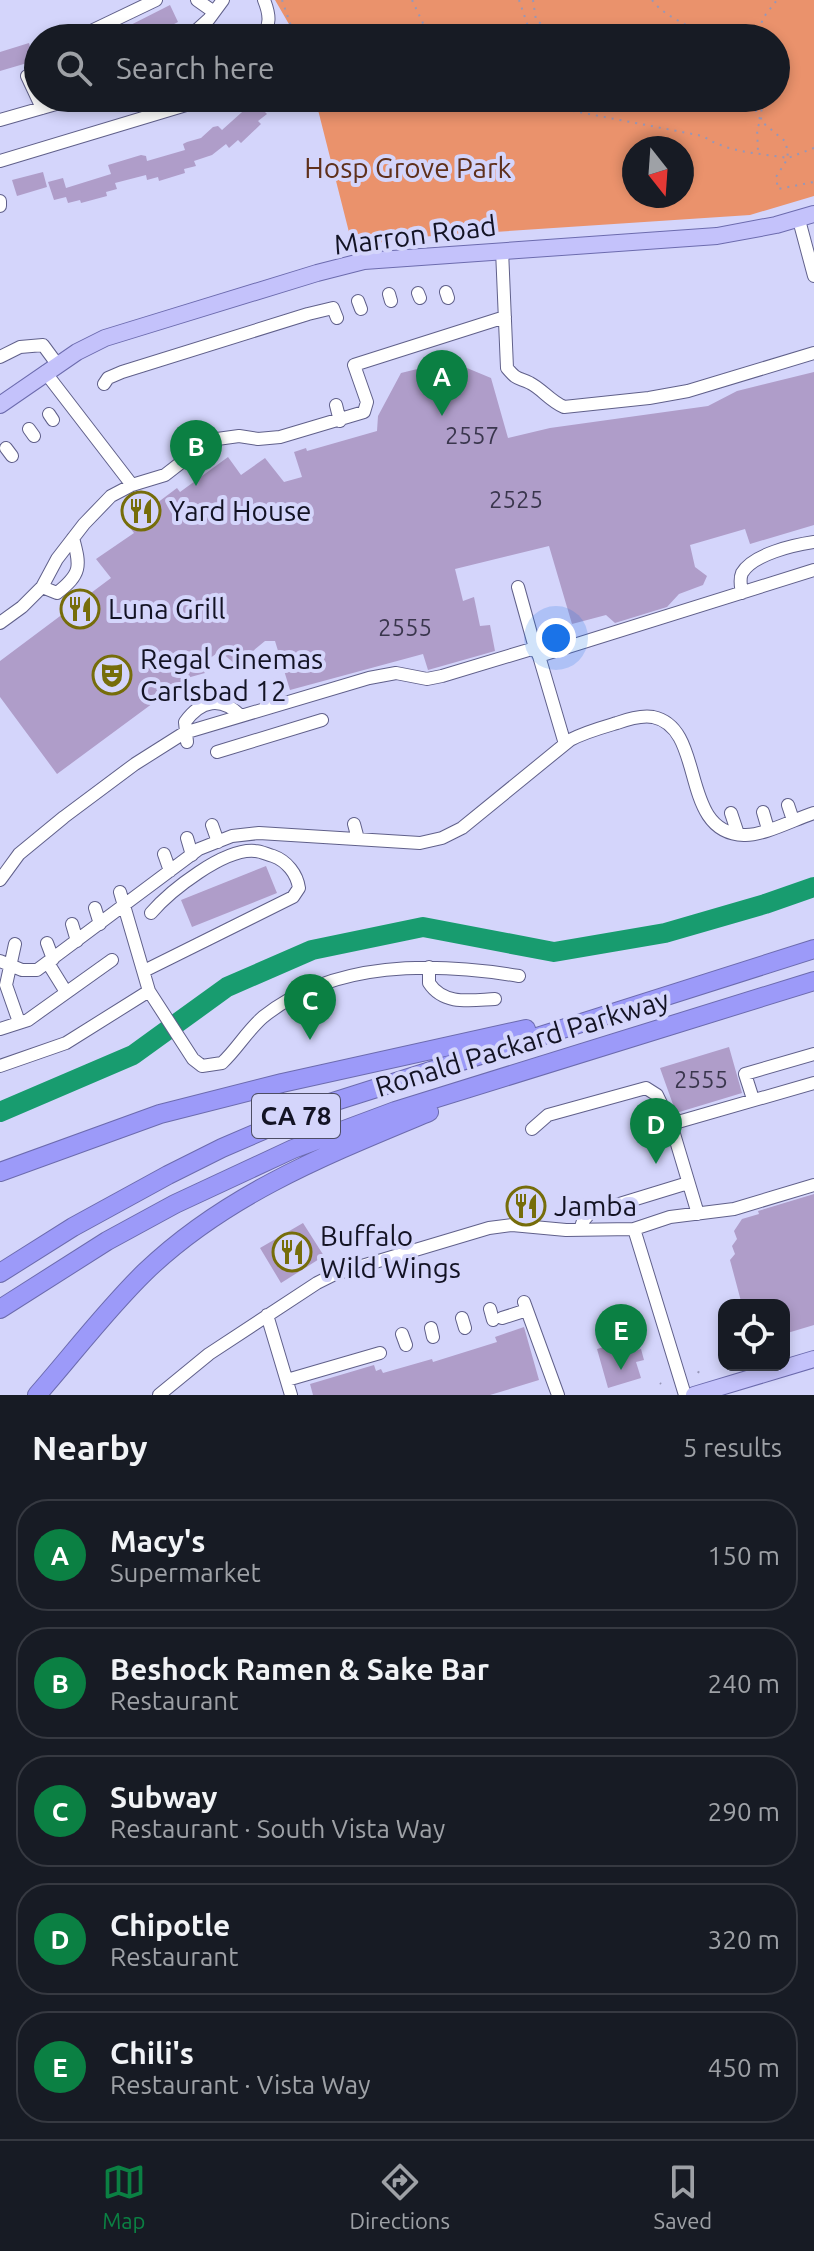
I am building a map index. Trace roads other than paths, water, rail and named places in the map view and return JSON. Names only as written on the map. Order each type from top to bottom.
[{"type":"highway","name":"Ronald Packard Parkway","points":[[0,1273],[128,1196],[222,1148],[289,1119],[376,1087],[814,949]]},
{"type":"highway","name":"Ronald Packard Parkway","points":[[0,1309],[107,1241],[244,1170],[341,1130],[814,981]]},
{"type":"highway","points":[[0,1172],[160,1114],[205,1102],[483,1037],[615,1011]]},
{"type":"highway","points":[[37,1395],[146,1271],[197,1227],[317,1159],[535,1068]]},
{"type":"main road","name":"Marron Road","points":[[3,397],[105,338],[364,261],[717,236],[806,217]]},
{"type":"main road","points":[[694,1395],[814,1359]]},
{"type":"street","points":[[106,24],[156,0]]},
{"type":"street","points":[[197,0],[214,12]]},
{"type":"street","points":[[202,24],[223,0]]},
{"type":"street","points":[[264,0],[269,12],[269,24]]},
{"type":"street","points":[[0,120],[28,112]]},
{"type":"street","points":[[0,161],[163,112]]},
{"type":"street","points":[[806,217],[814,276]]},
{"type":"street","points":[[502,250],[507,368],[517,380],[530,383],[564,407],[688,391],[814,353]]},
{"type":"street","points":[[104,384],[108,378],[125,376],[335,313]]},
{"type":"street","points":[[0,623],[42,587],[49,571],[73,538],[111,496],[132,485],[165,475],[210,440],[239,436],[269,438],[311,423],[340,421],[364,412],[367,402],[352,360],[484,318],[505,317]]},
{"type":"street","points":[[0,357],[20,347],[43,345],[51,368],[132,485]]},
{"type":"street","points":[[336,405],[340,421]]},
{"type":"street","points":[[42,587],[57,593],[74,580],[80,561],[73,538]]},
{"type":"street","points":[[748,594],[740,580],[749,565],[762,557],[814,542]]},
{"type":"street","points":[[0,880],[20,858],[137,768],[186,738],[241,716],[344,691],[396,673],[428,683],[456,678],[537,652],[567,652],[807,576]]},
{"type":"street","points":[[518,587],[565,744]]},
{"type":"street","points":[[396,673],[401,686]]},
{"type":"street","points":[[186,738],[185,722],[190,714],[212,703],[231,707],[241,716]]},
{"type":"street","points":[[6,964],[28,971],[37,970],[192,855],[236,835],[299,835],[329,831],[358,839],[420,843],[447,835],[472,820],[518,783],[541,757],[585,732],[636,717],[660,719],[676,731],[703,809],[719,828],[738,834],[754,834],[814,813]]},
{"type":"street","points":[[217,752],[272,740],[322,720]]},
{"type":"street","points":[[514,769],[518,783]]},
{"type":"street","points":[[492,786],[497,800]]},
{"type":"street","points":[[468,805],[472,820]]},
{"type":"street","points":[[788,805],[793,820]]},
{"type":"street","points":[[763,812],[768,829]]},
{"type":"street","points":[[731,813],[738,834]]},
{"type":"street","points":[[234,854],[237,819]]},
{"type":"street","points":[[269,820],[279,834],[274,857]]},
{"type":"street","points":[[442,820],[447,835]]},
{"type":"street","points":[[295,821],[299,835]]},
{"type":"street","points":[[354,824],[358,839]]},
{"type":"street","points":[[212,825],[218,842]]},
{"type":"street","points":[[415,827],[420,843]]},
{"type":"street","points":[[387,828],[392,841]]},
{"type":"street","points":[[187,838],[192,855]]},
{"type":"street","points":[[144,971],[293,897],[299,888],[297,877],[281,859],[255,850],[234,854],[188,878],[169,892],[151,913]]},
{"type":"street","points":[[164,854],[169,892]]},
{"type":"street","points":[[140,875],[145,890]]},
{"type":"street","points":[[120,892],[149,991],[193,1059],[202,1066],[222,1063],[264,1017],[298,995],[332,982],[378,971],[429,967],[476,969],[519,976]]},
{"type":"street","points":[[95,908],[100,924]]},
{"type":"street","points":[[72,924],[77,941]]},
{"type":"street","points":[[47,943],[50,961],[66,992]]},
{"type":"street","points":[[15,944],[6,964],[6,985],[19,1022]]},
{"type":"street","points":[[0,1029],[28,1020],[112,960]]},
{"type":"street","points":[[429,967],[431,987],[449,1000],[495,999]]},
{"type":"street","points":[[0,1066],[66,1043],[149,991]]},
{"type":"street","points":[[753,1099],[745,1074],[814,1054]]},
{"type":"street","points":[[671,1124],[814,1083]]},
{"type":"street","points":[[532,1129],[548,1115],[646,1088],[657,1095],[671,1124],[698,1214]]},
{"type":"street","points":[[580,1230],[587,1216],[688,1183]]},
{"type":"street","points":[[159,1395],[209,1354],[267,1315],[325,1286],[498,1227],[634,1229],[670,1217],[734,1209],[814,1185]]},
{"type":"street","points":[[473,1238],[475,1217]]},
{"type":"street","points":[[498,1227],[503,1241]]},
{"type":"street","points":[[634,1229],[685,1395]]},
{"type":"street","points":[[495,1316],[526,1306],[557,1394]]},
{"type":"street","points":[[267,1315],[291,1395]]},
{"type":"street","points":[[287,1380],[318,1366],[376,1351]]},
{"type":"waterway","points":[[0,1112],[133,1055],[227,987],[312,950],[423,927],[554,952],[665,933],[814,887]]},
{"type":"place","name":"Macy's","points":[[442,416]]},
{"type":"place","name":"Beshock Ramen & Sake Bar","points":[[196,486]]},
{"type":"place","name":"Yard House","points":[[141,511]]},
{"type":"place","name":"Luna Grill","points":[[80,609]]},
{"type":"place","name":"Regal Cinemas Carlsbad 12","points":[[112,675]]},
{"type":"place","name":"Subway","points":[[310,1040]]},
{"type":"place","name":"Chipotle","points":[[656,1164]]},
{"type":"place","name":"Jamba","points":[[526,1206]]},
{"type":"place","name":"Buffalo Wild Wings","points":[[292,1252]]},
{"type":"place","name":"Chili's","points":[[621,1370]]},
{"type":"park label","name":"Hosp Grove Park","points":[[408,168]]}]
